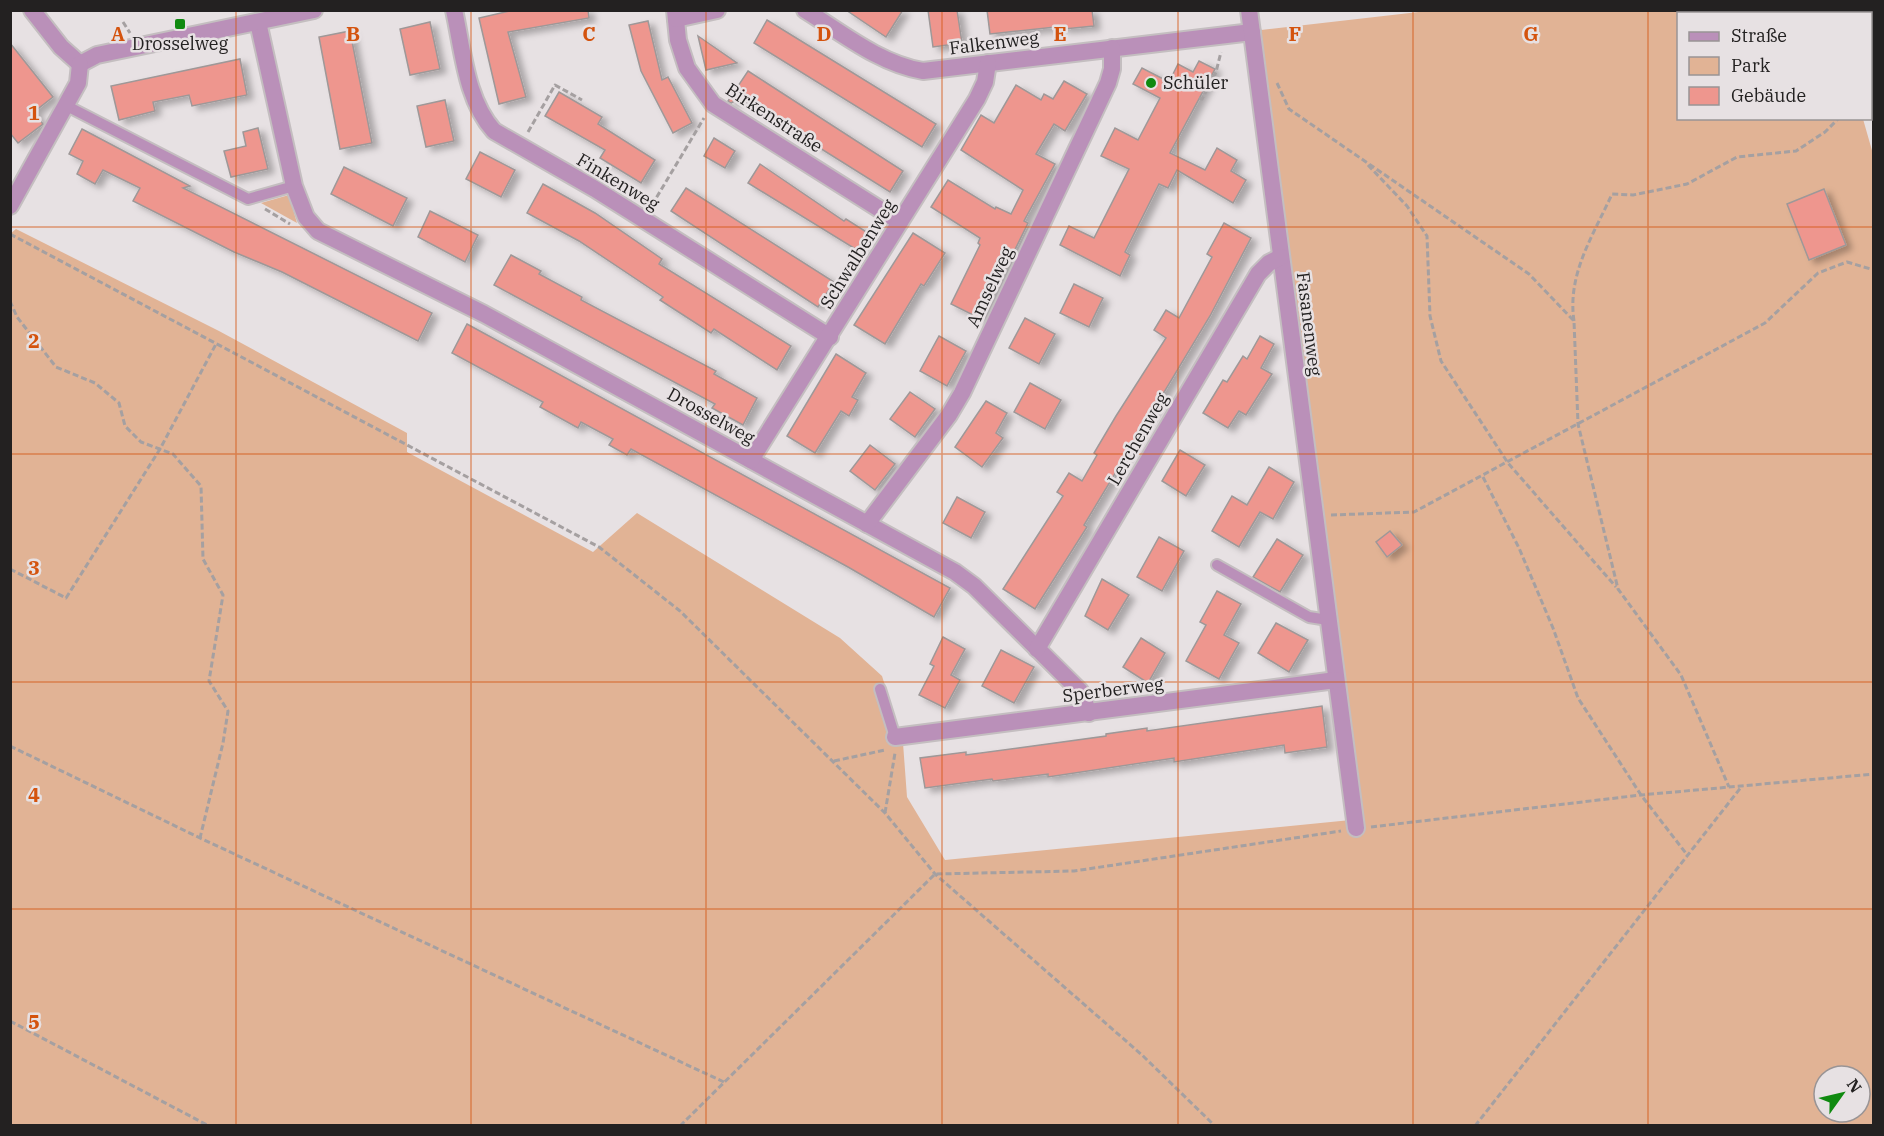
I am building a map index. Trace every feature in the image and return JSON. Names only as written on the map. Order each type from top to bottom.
[{"type":"street","points":[[32,10],[61,47],[80,64]]},
{"type":"street","name":"Finkenweg","points":[[454,10],[477,108],[494,131],[643,219],[830,337]]},
{"type":"street","points":[[676,15],[717,10]]},
{"type":"street","name":"Falkenweg","points":[[805,10],[881,57],[909,68],[923,70],[1252,32]]},
{"type":"street","points":[[1249,10],[1252,32]]},
{"type":"street","points":[[80,64],[97,55],[309,11]]},
{"type":"street","name":"Birkenstraße","points":[[676,15],[678,40],[687,68],[713,104],[900,222]]},
{"type":"street","name":"Drosselweg","points":[[258,22],[294,186],[306,217],[318,231],[484,314],[956,572],[974,586],[1080,692],[1089,712]]},
{"type":"street","name":"Fasanenweg","points":[[1252,32],[1356,828]]},
{"type":"street","name":"Amselweg","points":[[867,524],[959,399],[1108,83],[1112,69],[1112,48]]},
{"type":"street","name":"Schwalbenweg","points":[[751,460],[977,99],[988,63]]},
{"type":"street","points":[[10,206],[78,83],[80,64]]},
{"type":"street","name":"Lerchenweg","points":[[1037,649],[1258,274],[1269,263],[1281,257]]},
{"type":"street","name":"Sperberweg","points":[[895,737],[1336,681]]},
{"type":"lane","points":[[65,105],[248,199],[294,186]]},
{"type":"lane","points":[[1217,566],[1309,617],[1328,620]]},
{"type":"lane","points":[[880,689],[895,737]]},
{"type":"path","points":[[1199,98],[1202,99],[1216,72],[1223,35]]},
{"type":"path","points":[[1274,76],[1289,109],[1529,274],[1574,321]]},
{"type":"path","points":[[519,147],[555,85],[582,100]]},
{"type":"path","points":[[643,219],[713,104]]},
{"type":"path","points":[[1618,589],[1578,424],[1574,321],[1571,301],[1577,268],[1612,194],[1633,195],[1687,184],[1737,157],[1796,151],[1826,132],[1837,120]]},
{"type":"path","points":[[1362,159],[1407,206],[1427,236],[1430,316],[1441,361],[1508,463],[1618,589],[1681,675],[1729,787]]},
{"type":"path","points":[[248,199],[291,224]]},
{"type":"path","points":[[10,234],[599,547],[680,611],[885,813],[935,874],[1142,1055],[1215,1125]]},
{"type":"path","points":[[1314,515],[1414,512],[1483,477],[1765,323],[1818,273],[1847,262],[1874,270]]},
{"type":"path","points":[[10,301],[17,317],[56,367],[95,383],[119,404],[125,426],[141,442],[172,454],[201,486],[204,559],[223,595],[209,681],[228,711],[223,743],[200,838]]},
{"type":"path","points":[[10,569],[66,598],[160,449],[216,344]]},
{"type":"path","points":[[1483,477],[1520,548],[1553,628],[1578,698],[1641,795],[1688,856]]},
{"type":"path","points":[[10,746],[200,838],[726,1083]]},
{"type":"path","points":[[834,761],[896,748],[885,813]]},
{"type":"path","points":[[680,1125],[726,1083],[935,874],[1074,871],[1356,828],[1641,795],[1874,774]]},
{"type":"path","points":[[1475,1125],[1742,786]]},
{"type":"path","points":[[10,1021],[209,1125]]},
{"type":"green space","points":[[1436,10],[1833,11],[1677,12],[1677,120],[1863,120],[1873,154],[1873,1125],[11,1126],[10,234],[16,229],[219,331],[407,433],[407,452],[593,552],[637,513],[840,638],[882,676],[903,743],[907,797],[945,860],[1361,819],[1261,30]]},
{"type":"green space","points":[[289,195],[297,223],[261,203]]},
{"type":"building","points":[[514,10],[588,10],[589,18],[508,32],[526,97],[499,104],[479,18]]},
{"type":"building","points":[[846,10],[903,10],[886,37]]},
{"type":"building","points":[[928,10],[957,10],[962,43],[933,47]]},
{"type":"building","points":[[987,10],[1092,10],[1094,26],[1064,29],[1064,26],[990,34]]},
{"type":"building","points":[[767,20],[936,124],[922,147],[754,43]]},
{"type":"building","points":[[648,21],[662,80],[668,77],[692,123],[673,133],[641,71],[629,25]]},
{"type":"building","points":[[430,22],[440,69],[410,75],[400,29]]},
{"type":"building","points":[[350,31],[372,143],[340,149],[319,37]]},
{"type":"building","points":[[698,36],[737,63],[706,70]]},
{"type":"building","points":[[10,43],[53,97],[34,112],[43,124],[18,143],[10,133]]},
{"type":"building","points":[[240,59],[247,95],[192,106],[189,95],[153,102],[155,111],[119,120],[111,86]]},
{"type":"building","points":[[1199,61],[1215,69],[1170,153],[1205,170],[1217,148],[1237,160],[1231,171],[1246,180],[1233,203],[1177,170],[1168,188],[1159,184],[1125,252],[1130,255],[1120,276],[1060,245],[1069,226],[1094,238],[1129,169],[1101,156],[1115,128],[1138,140],[1160,98],[1133,84],[1142,68],[1169,82],[1178,64],[1193,72]]},
{"type":"building","points":[[748,71],[903,171],[890,192],[740,98],[731,103],[728,101]]},
{"type":"building","points":[[1064,81],[1087,94],[1065,131],[1054,124],[1036,154],[1055,164],[1024,221],[1028,223],[981,319],[951,304],[980,245],[978,243],[980,238],[931,207],[948,180],[995,209],[996,207],[1011,214],[1023,190],[961,150],[981,115],[994,123],[1016,85],[1041,100],[1044,94],[1053,99]]},
{"type":"building","points":[[559,92],[602,117],[598,124],[655,160],[641,183],[600,158],[605,150],[545,116]]},
{"type":"building","points":[[445,100],[454,141],[426,147],[417,106]]},
{"type":"building","points":[[258,128],[268,169],[231,177],[224,151],[246,146],[243,132]]},
{"type":"building","points":[[82,129],[190,186],[183,188],[432,313],[418,341],[282,272],[234,252],[133,201],[140,188],[103,170],[95,184],[77,174],[83,161],[69,154]]},
{"type":"building","points":[[714,138],[735,151],[725,168],[704,156]]},
{"type":"building","points":[[480,152],[515,170],[501,197],[466,179]]},
{"type":"building","points":[[760,164],[844,221],[846,219],[868,233],[857,250],[748,183]]},
{"type":"building","points":[[344,167],[407,198],[393,226],[331,194]]},
{"type":"building","points":[[543,184],[595,213],[662,259],[659,264],[791,346],[777,370],[714,329],[711,333],[660,300],[663,297],[579,241],[527,213]]},
{"type":"building","points":[[686,188],[834,282],[818,307],[671,211]]},
{"type":"building","points":[[1824,189],[1846,245],[1809,260],[1787,204]]},
{"type":"building","points":[[430,211],[478,235],[465,262],[418,237]]},
{"type":"building","points":[[1224,223],[1251,238],[1210,316],[1084,525],[1087,527],[1035,609],[1003,589],[1063,496],[1057,492],[1069,473],[1082,481],[1097,455],[1094,453],[1166,338],[1154,330],[1166,310],[1179,318],[1212,257],[1207,254]]},
{"type":"building","points":[[913,233],[945,253],[924,286],[921,284],[885,344],[854,325]]},
{"type":"building","points":[[511,255],[541,271],[539,274],[582,297],[581,300],[716,371],[714,374],[757,398],[743,425],[712,408],[715,404],[494,285]]},
{"type":"building","points":[[1074,284],[1103,298],[1089,327],[1060,313]]},
{"type":"building","points":[[1025,318],[1055,334],[1039,364],[1009,348]]},
{"type":"building","points":[[467,324],[950,588],[934,617],[848,567],[631,449],[627,455],[609,445],[613,439],[581,422],[578,428],[540,407],[543,402],[452,353]]},
{"type":"building","points":[[939,336],[966,351],[947,386],[920,371]]},
{"type":"building","points":[[1260,336],[1274,344],[1261,368],[1272,374],[1246,415],[1239,411],[1228,428],[1203,413],[1223,380],[1227,382],[1243,356],[1247,359]]},
{"type":"building","points":[[836,354],[866,373],[852,397],[858,400],[849,416],[841,411],[815,453],[787,436]]},
{"type":"building","points":[[1030,383],[1061,400],[1045,429],[1014,412]]},
{"type":"building","points":[[910,392],[935,409],[915,437],[890,419]]},
{"type":"building","points":[[986,401],[1007,413],[996,433],[1003,438],[982,467],[955,447]]},
{"type":"building","points":[[870,445],[895,464],[875,490],[850,471]]},
{"type":"building","points":[[1180,450],[1205,465],[1186,496],[1162,481]]},
{"type":"building","points":[[1269,467],[1294,482],[1273,519],[1260,512],[1239,547],[1212,531],[1232,496],[1247,505]]},
{"type":"building","points":[[957,497],[985,512],[971,538],[943,523]]},
{"type":"building","points":[[1390,531],[1402,545],[1387,557],[1376,542]]},
{"type":"building","points":[[1159,537],[1184,551],[1162,591],[1137,577]]},
{"type":"building","points":[[1277,539],[1303,555],[1280,592],[1253,577]]},
{"type":"building","points":[[1102,579],[1129,595],[1108,630],[1085,616]]},
{"type":"building","points":[[1217,591],[1241,604],[1224,635],[1239,643],[1219,679],[1186,661],[1206,625],[1200,622]]},
{"type":"building","points":[[1276,623],[1308,640],[1289,672],[1258,653]]},
{"type":"building","points":[[943,637],[965,649],[951,675],[960,680],[945,708],[919,695],[934,666],[930,664]]},
{"type":"building","points":[[1141,638],[1165,653],[1148,683],[1123,667]]},
{"type":"building","points":[[1001,650],[1034,667],[1014,703],[982,686]]},
{"type":"building","points":[[1322,706],[1327,747],[1285,753],[1284,745],[1174,762],[1174,758],[1048,777],[1048,774],[925,788],[920,758],[966,752],[966,755],[1106,736],[1106,734],[1147,728],[1147,731]]},
{"type":"place","name":"Drosselweg","points":[[180,24]]},
{"type":"place","name":"Schüler","points":[[1151,83]]}]
